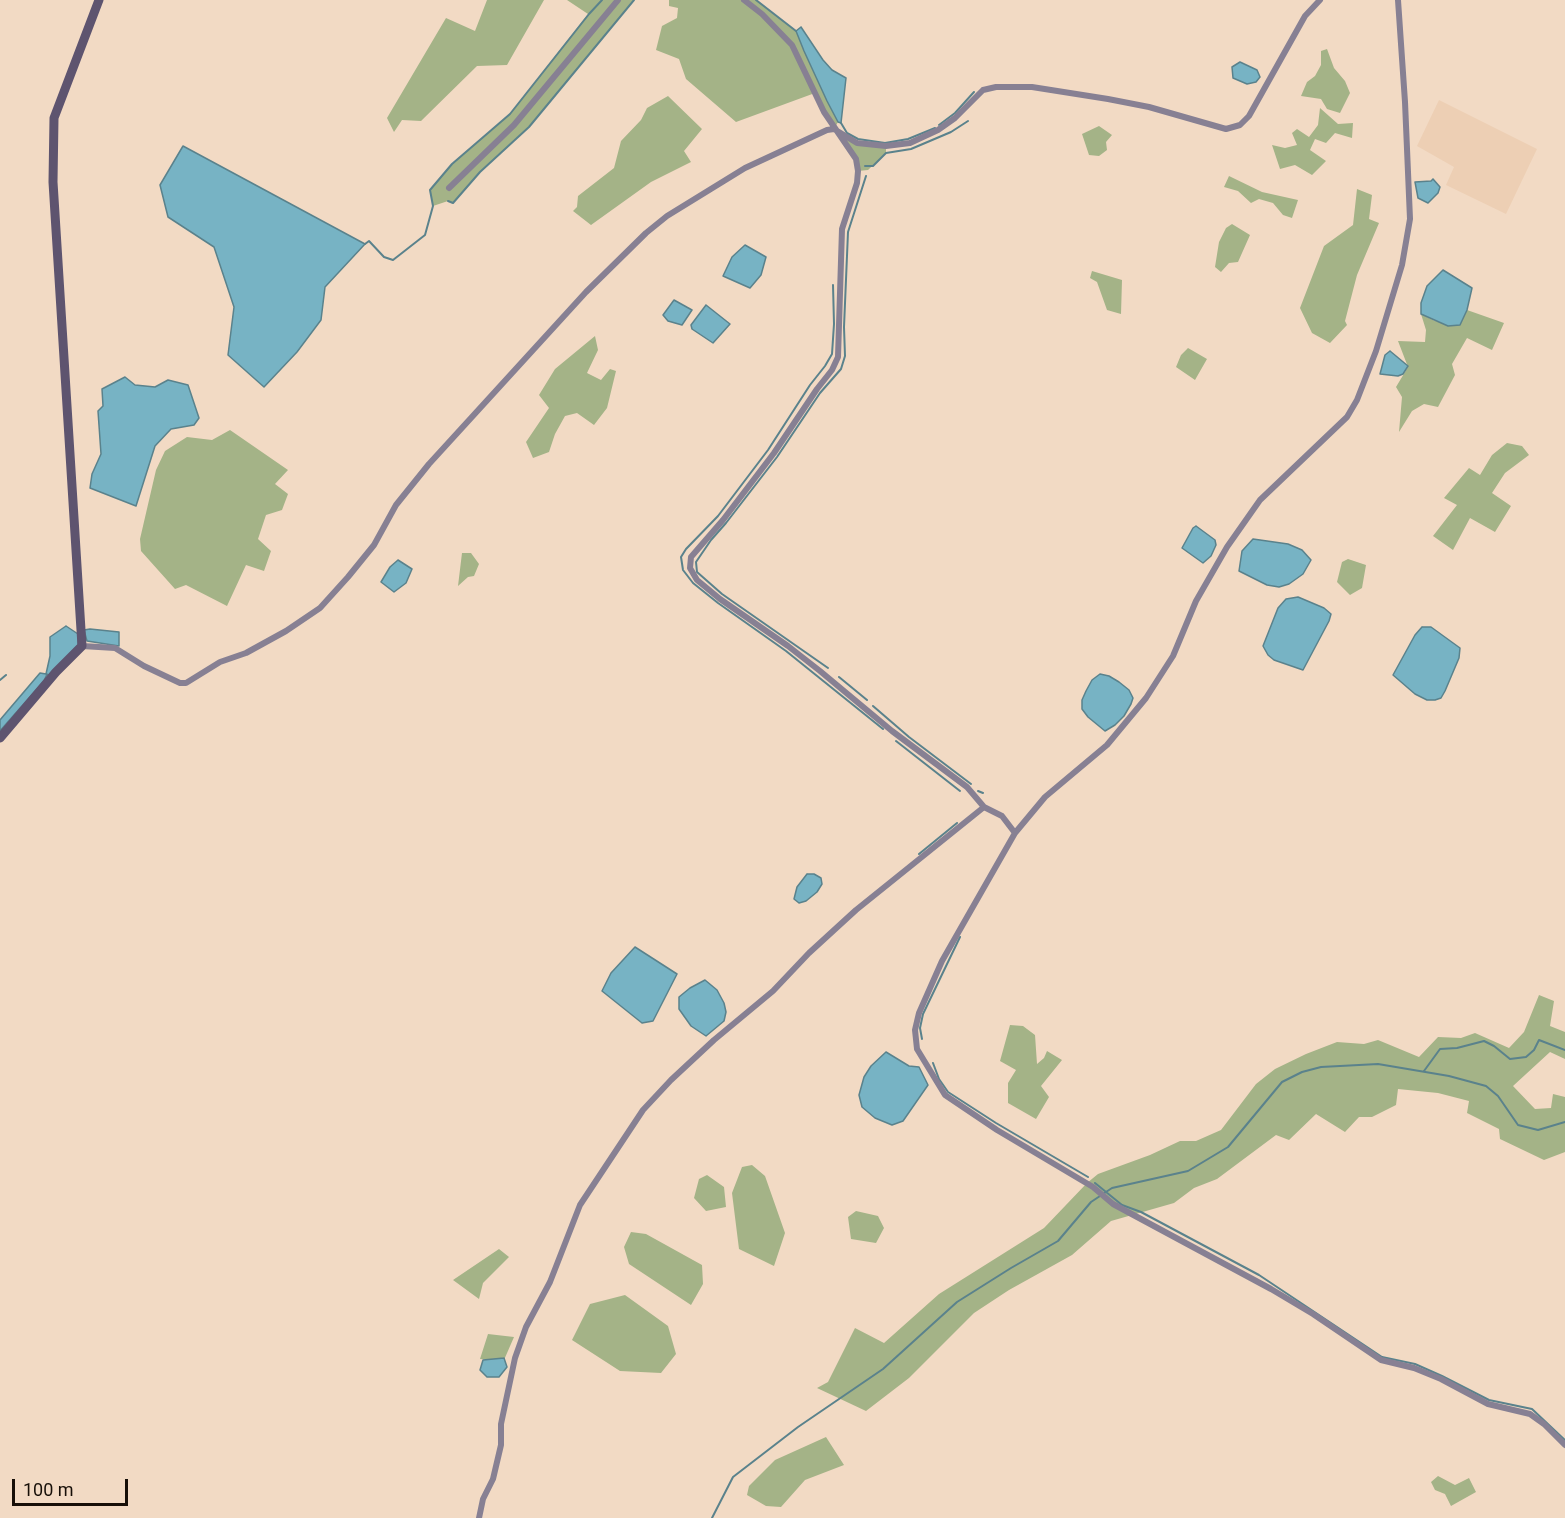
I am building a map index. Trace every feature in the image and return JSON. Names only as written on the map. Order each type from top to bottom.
[{"type":"street","points":[[82,646],[53,182],[54,118],[99,0]]},
{"type":"street","points":[[449,188],[514,124],[618,0]]},
{"type":"street","points":[[744,0],[762,14],[792,45],[824,112],[856,159],[857,183],[842,229],[838,357],[832,370],[774,453],[723,520],[691,557],[690,568],[697,580],[720,599],[820,671],[892,731],[967,788],[984,807],[1002,816],[1015,833]]},
{"type":"street","points":[[0,738],[56,672],[82,646],[115,648],[144,666],[180,683],[186,683],[220,662],[246,653],[287,631],[320,608],[374,545],[396,505],[429,464],[586,292],[646,233],[667,216],[745,168],[827,130],[834,129],[857,142],[886,146],[910,143],[938,130],[983,90],[1008,87],[1032,87],[1108,99],[1149,107],[1226,129],[1240,125],[1249,116],[1299,25],[1320,0]]},
{"type":"street","points":[[1398,0],[1406,102],[1410,219],[1399,276],[1376,351],[1357,400],[1347,417],[1260,500],[1227,547],[1196,601],[1173,656],[1146,698],[1107,745],[1045,797],[1015,833],[942,961],[919,1013],[915,1030],[917,1048],[945,1095],[997,1130],[1093,1187],[1113,1204],[1271,1289],[1381,1360],[1414,1368],[1441,1379],[1488,1404],[1530,1414],[1565,1445]]},
{"type":"street","points":[[479,1518],[483,1499],[493,1479],[501,1445],[501,1424],[515,1358],[526,1327],[550,1281],[580,1205],[644,1110],[671,1080],[714,1040],[773,991],[809,953],[856,910],[984,807]]},
{"type":"shaded area","points":[[1439,100],[1537,149],[1506,214],[1446,185],[1454,167],[1417,146]]},
{"type":"green space","points":[[487,0],[544,0],[507,65],[477,66],[421,121],[402,120],[394,132],[387,118],[446,18],[475,31]]},
{"type":"green space","points":[[567,0],[634,0],[529,127],[480,172],[453,203],[448,201],[433,206],[430,190],[452,164],[510,114],[588,14]]},
{"type":"green space","points":[[669,0],[756,0],[796,31],[838,122],[834,129],[815,93],[736,122],[686,79],[679,59],[656,50],[662,26],[677,18],[678,8],[669,6]]},
{"type":"green space","points":[[1327,49],[1334,68],[1345,81],[1350,93],[1340,113],[1327,109],[1321,99],[1301,96],[1307,82],[1315,76],[1321,65],[1321,51]]},
{"type":"green space","points":[[668,96],[702,129],[684,151],[691,162],[651,182],[591,225],[573,211],[577,207],[578,196],[614,168],[621,141],[641,120],[647,108]]},
{"type":"green space","points":[[1320,108],[1338,124],[1353,123],[1352,138],[1335,133],[1326,143],[1315,139],[1310,150],[1326,161],[1312,175],[1295,165],[1280,169],[1272,145],[1285,148],[1297,145],[1292,133],[1297,129],[1309,137],[1318,125]]},
{"type":"green space","points":[[1099,126],[1112,135],[1106,142],[1107,150],[1099,156],[1089,155],[1082,134]]},
{"type":"green space","points":[[834,129],[857,143],[886,146],[886,153],[868,170],[858,171],[856,159]]},
{"type":"green space","points":[[1229,176],[1262,192],[1298,200],[1292,218],[1283,215],[1273,203],[1259,199],[1251,203],[1238,191],[1224,187]]},
{"type":"green space","points":[[1357,189],[1372,195],[1369,219],[1379,223],[1357,275],[1345,321],[1347,325],[1330,343],[1312,333],[1300,308],[1324,246],[1353,225]]},
{"type":"green space","points":[[1232,224],[1250,235],[1238,262],[1229,263],[1221,272],[1215,267],[1219,242],[1226,228]]},
{"type":"green space","points":[[1092,271],[1122,280],[1121,314],[1107,310],[1097,282],[1090,278]]},
{"type":"green space","points":[[1467,310],[1504,323],[1492,350],[1467,338],[1452,364],[1455,375],[1438,407],[1424,404],[1412,411],[1399,432],[1402,397],[1396,387],[1408,367],[1398,341],[1425,342],[1426,330],[1421,314],[1435,321],[1460,324]]},
{"type":"green space","points":[[595,336],[598,350],[587,373],[601,380],[610,369],[616,371],[607,408],[594,425],[577,413],[565,416],[555,434],[549,452],[533,458],[526,442],[549,408],[539,395],[555,369]]},
{"type":"green space","points":[[1188,348],[1207,359],[1195,380],[1176,367],[1181,355]]},
{"type":"green space","points":[[230,430],[288,470],[275,484],[288,494],[282,510],[266,515],[258,539],[271,551],[264,571],[246,565],[227,606],[186,585],[175,589],[141,551],[140,539],[156,470],[165,451],[187,437],[212,440]]},
{"type":"green space","points":[[1507,443],[1522,446],[1529,455],[1505,473],[1492,493],[1511,506],[1495,532],[1470,518],[1453,550],[1433,536],[1457,505],[1444,498],[1469,468],[1480,475],[1492,455]]},
{"type":"green space","points":[[462,553],[471,553],[479,564],[474,576],[468,577],[458,586]]},
{"type":"green space","points":[[1348,559],[1366,565],[1362,588],[1350,595],[1337,582],[1342,562]]},
{"type":"green space","points":[[1539,995],[1554,1001],[1550,1026],[1565,1032],[1565,1059],[1550,1052],[1513,1086],[1535,1109],[1551,1108],[1553,1094],[1565,1097],[1565,1152],[1544,1160],[1500,1139],[1499,1129],[1467,1113],[1469,1101],[1438,1093],[1398,1089],[1396,1105],[1372,1117],[1359,1117],[1345,1132],[1316,1114],[1289,1140],[1276,1135],[1217,1179],[1194,1188],[1174,1203],[1111,1221],[1072,1255],[1009,1290],[974,1313],[909,1378],[866,1411],[817,1388],[828,1382],[855,1328],[884,1343],[939,1294],[1044,1228],[1098,1174],[1180,1141],[1196,1141],[1221,1130],[1256,1084],[1275,1069],[1337,1042],[1364,1044],[1378,1040],[1419,1057],[1438,1037],[1461,1038],[1475,1033],[1509,1048],[1524,1032]]},
{"type":"green space","points":[[1010,1025],[1023,1026],[1035,1035],[1037,1064],[1044,1058],[1047,1051],[1062,1060],[1041,1086],[1049,1097],[1036,1119],[1008,1103],[1008,1083],[1016,1070],[1000,1061]]},
{"type":"green space","points":[[752,1165],[765,1176],[785,1233],[774,1266],[739,1249],[732,1193],[742,1167]]},
{"type":"green space","points":[[707,1175],[724,1187],[726,1207],[706,1211],[694,1198],[699,1179]]},
{"type":"green space","points":[[856,1211],[878,1216],[884,1228],[876,1243],[851,1239],[848,1217]]},
{"type":"green space","points":[[631,1232],[646,1234],[702,1265],[703,1284],[691,1305],[629,1264],[624,1247]]},
{"type":"green space","points":[[499,1249],[509,1257],[483,1283],[479,1299],[453,1280]]},
{"type":"green space","points":[[625,1295],[668,1326],[676,1354],[661,1373],[620,1371],[572,1340],[590,1304]]},
{"type":"green space","points":[[488,1334],[514,1337],[504,1360],[480,1359]]},
{"type":"green space","points":[[826,1437],[844,1465],[805,1480],[781,1507],[766,1506],[747,1495],[749,1486],[775,1460]]},
{"type":"green space","points":[[1438,1476],[1455,1485],[1469,1478],[1476,1492],[1451,1506],[1445,1494],[1435,1490],[1431,1482]]},
{"type":"water","points":[[801,27],[823,60],[832,70],[846,78],[841,123],[838,122],[827,101],[804,51],[796,31]]},
{"type":"water","points":[[1240,62],[1257,70],[1260,77],[1256,82],[1247,84],[1233,78],[1232,67]]},
{"type":"water","points":[[183,146],[365,244],[325,287],[321,320],[297,352],[264,387],[228,355],[234,307],[214,247],[168,217],[160,185]]},
{"type":"water","points":[[1433,179],[1440,187],[1438,193],[1428,203],[1418,198],[1415,182]]},
{"type":"water","points":[[745,245],[766,257],[761,275],[750,288],[723,276],[732,257]]},
{"type":"water","points":[[1443,270],[1472,288],[1467,310],[1460,325],[1448,326],[1421,314],[1421,303],[1427,286]]},
{"type":"water","points":[[674,300],[692,310],[682,325],[668,321],[663,315]]},
{"type":"water","points":[[706,305],[730,324],[713,343],[692,329],[691,325]]},
{"type":"water","points":[[1390,351],[1408,366],[1403,374],[1398,376],[1380,374],[1385,355]]},
{"type":"water","points":[[125,377],[135,385],[155,387],[168,380],[188,385],[199,418],[194,425],[171,429],[155,446],[136,506],[90,488],[92,474],[101,454],[98,411],[103,406],[102,389]]},
{"type":"water","points":[[1196,526],[1215,540],[1216,545],[1211,556],[1203,563],[1182,548]]},
{"type":"water","points":[[1253,539],[1288,544],[1302,550],[1311,560],[1303,574],[1289,584],[1279,587],[1267,585],[1239,571],[1242,551]]},
{"type":"water","points":[[398,560],[412,569],[406,583],[394,592],[381,582],[390,567]]},
{"type":"water","points":[[1298,597],[1324,608],[1331,614],[1303,670],[1274,660],[1263,646],[1278,608],[1286,599]]},
{"type":"water","points":[[66,626],[78,634],[78,645],[49,676],[47,674],[44,681],[0,731],[0,720],[40,673],[46,674],[50,656],[50,637]]},
{"type":"water","points":[[1422,627],[1431,627],[1460,648],[1459,658],[1445,691],[1441,698],[1435,700],[1427,700],[1415,694],[1393,675],[1415,635]]},
{"type":"water","points":[[84,630],[119,632],[119,646],[87,641]]},
{"type":"water","points":[[1100,674],[1119,682],[1129,690],[1133,698],[1124,716],[1105,731],[1082,709],[1082,700],[1086,691],[1092,680]]},
{"type":"water","points":[[807,874],[814,874],[821,878],[822,884],[817,892],[806,901],[799,903],[794,899],[797,887]]},
{"type":"water","points":[[635,947],[677,974],[653,1021],[642,1023],[602,991],[611,973]]},
{"type":"water","points":[[705,980],[717,990],[726,1012],[724,1021],[706,1036],[691,1026],[679,1009],[679,997]]},
{"type":"water","points":[[886,1052],[909,1066],[919,1067],[928,1085],[903,1121],[892,1125],[875,1118],[862,1107],[859,1095],[864,1077],[871,1066]]},
{"type":"water","points":[[504,1358],[507,1367],[499,1377],[487,1377],[480,1370],[483,1360]]},
{"type":"waterway","points":[[365,244],[369,241],[384,257],[393,260],[425,235],[433,206],[430,190],[452,164],[510,114],[602,0]]},
{"type":"waterway","points":[[448,201],[453,203],[480,172],[529,127],[634,0]]},
{"type":"waterway","points":[[756,0],[796,31]]},
{"type":"waterway","points":[[939,125],[955,113],[974,92]]},
{"type":"waterway","points":[[865,166],[873,166],[886,153],[911,149],[951,132],[968,121]]},
{"type":"waterway","points":[[841,123],[847,133],[858,139],[885,143],[908,139],[935,128]]},
{"type":"waterway","points":[[828,668],[722,594],[697,572],[696,562],[777,457],[820,393],[841,369],[845,356],[848,232],[866,176]]},
{"type":"waterway","points":[[833,285],[832,354],[768,450],[718,516],[681,557],[683,570],[693,583],[786,651],[883,729]]},
{"type":"waterway","points":[[0,680],[6,675]]},
{"type":"waterway","points":[[839,677],[867,700]]},
{"type":"waterway","points":[[873,706],[909,737],[971,784]]},
{"type":"waterway","points":[[896,741],[960,791]]},
{"type":"waterway","points":[[978,791],[983,793]]},
{"type":"waterway","points":[[919,854],[957,823]]},
{"type":"waterway","points":[[922,1039],[920,1028],[923,1014],[960,937]]},
{"type":"waterway","points":[[1424,1071],[1440,1049],[1457,1048],[1484,1041],[1510,1059],[1526,1057],[1534,1050],[1539,1040],[1565,1050]]},
{"type":"waterway","points":[[933,1063],[939,1079],[948,1092],[1088,1177]]},
{"type":"waterway","points":[[712,1518],[733,1477],[798,1427],[883,1369],[957,1302],[1058,1241],[1091,1202],[1112,1188],[1188,1171],[1228,1147],[1282,1082],[1302,1072],[1321,1067],[1378,1064],[1449,1076],[1486,1086],[1498,1096],[1518,1125],[1538,1130],[1565,1122]]},
{"type":"waterway","points":[[1095,1183],[1122,1205],[1141,1212],[1259,1275],[1382,1357],[1415,1364],[1489,1400],[1532,1409],[1565,1440]]}]
